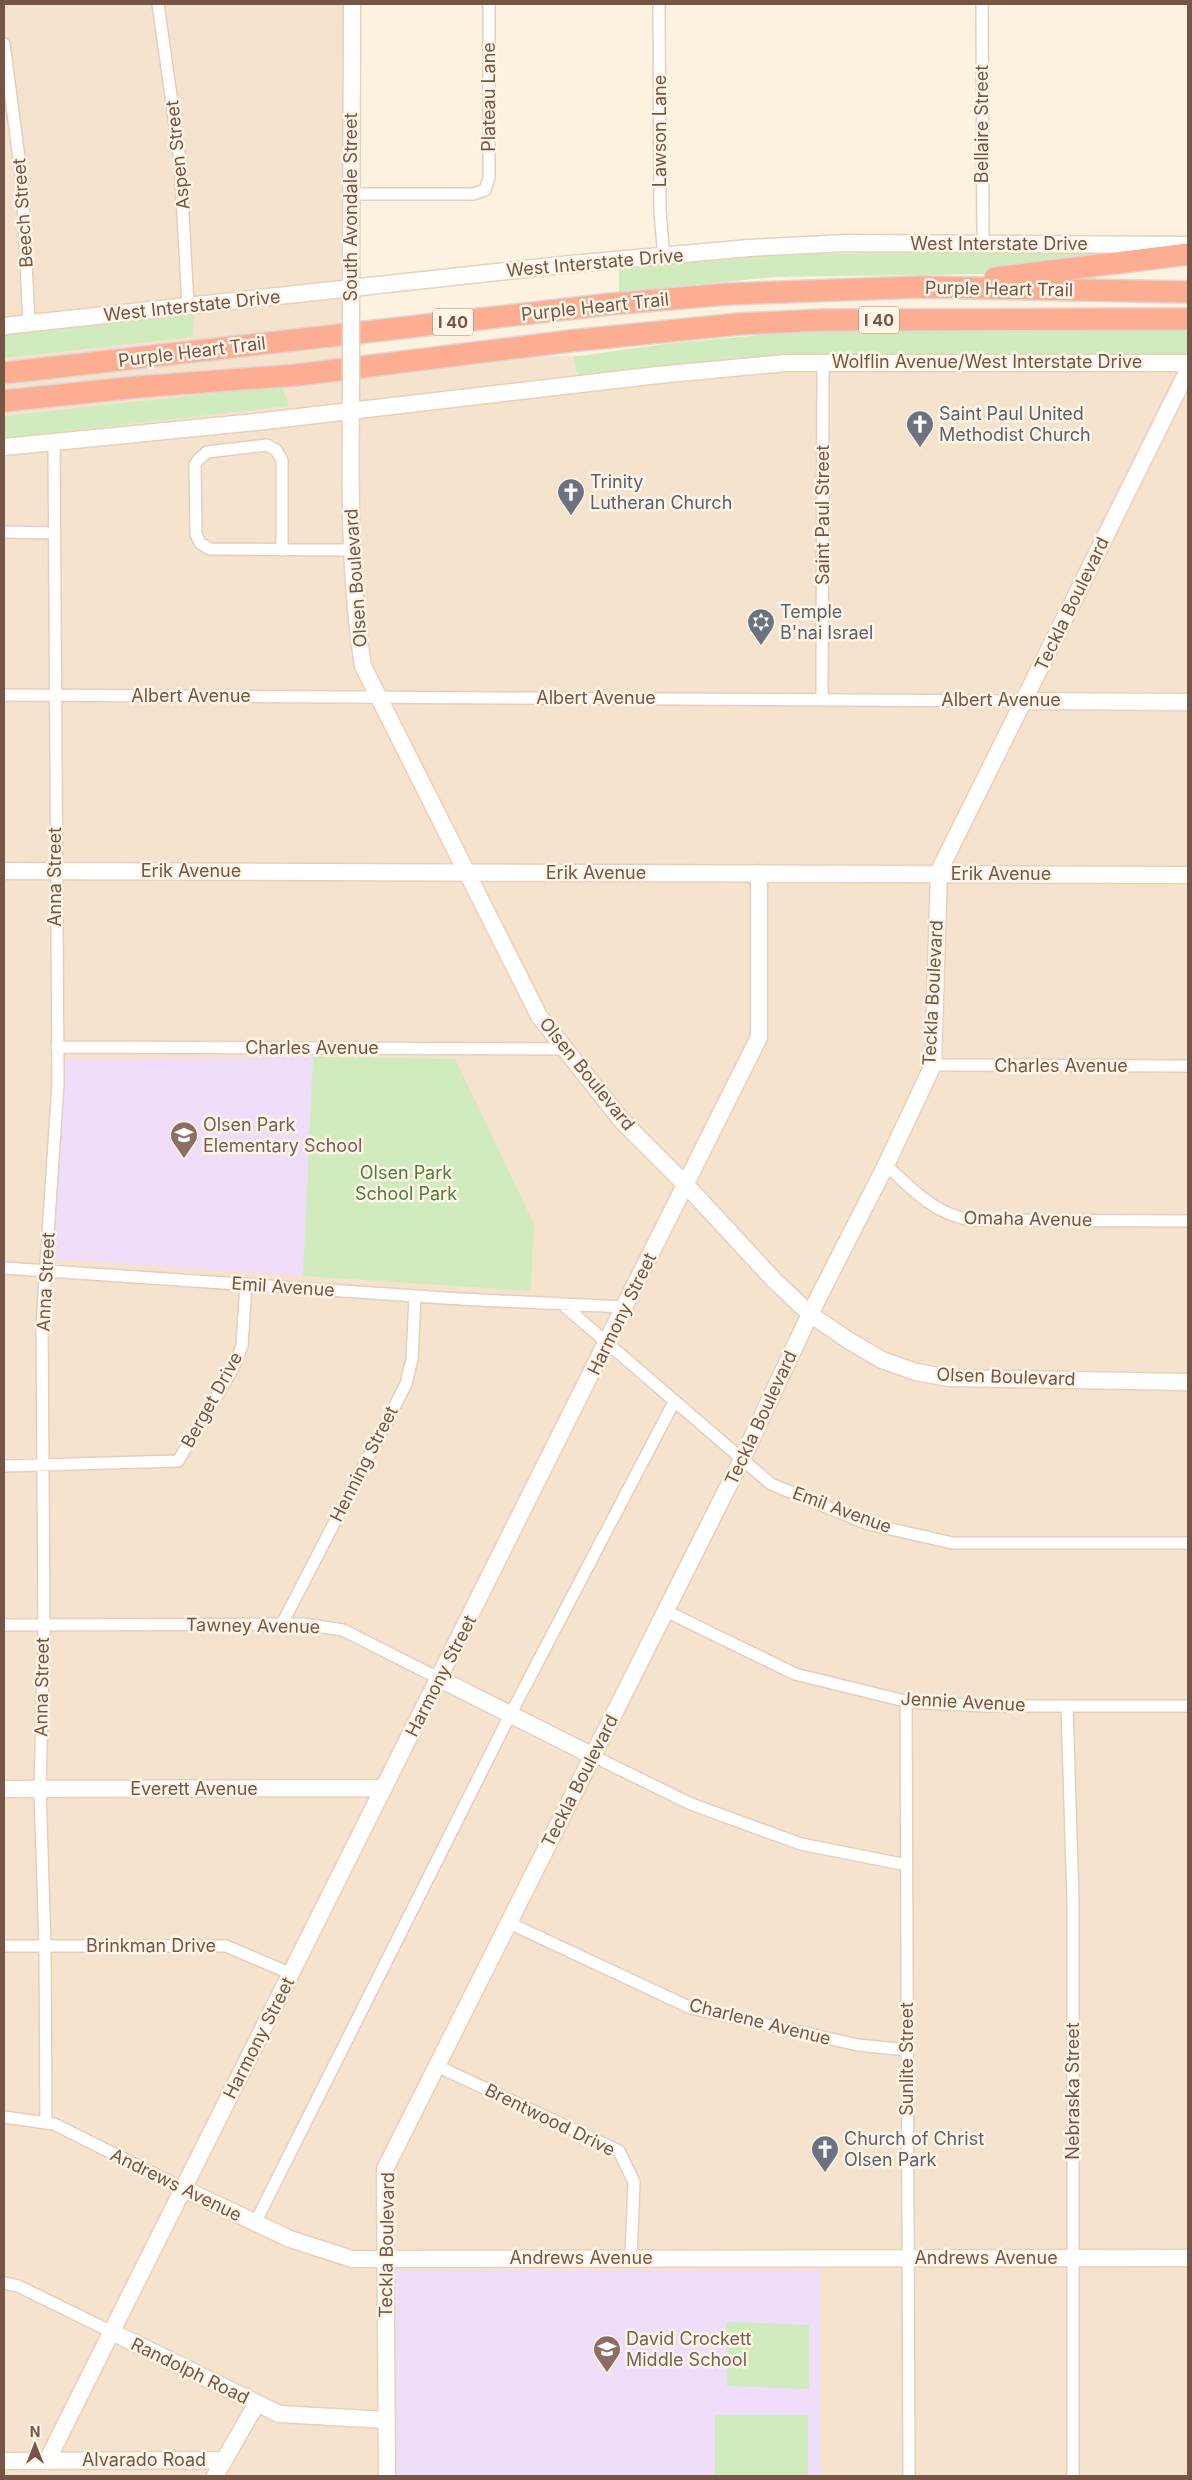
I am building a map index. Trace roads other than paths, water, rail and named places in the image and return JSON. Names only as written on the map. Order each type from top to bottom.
[{"type":"highway","points":[[921,287],[1188,254]]},
{"type":"highway","name":"Purple Heart Trail","points":[[4,373],[611,304],[728,294],[921,287],[1188,292]]},
{"type":"highway","points":[[1149,319],[1188,323]]},
{"type":"highway","name":"Purple Heart Trail","points":[[4,401],[137,387],[297,375],[570,341],[739,324],[823,320],[1188,319]]},
{"type":"highway","points":[[4,365],[76,366]]},
{"type":"highway","points":[[4,413],[137,387]]},
{"type":"main road","name":"South Avondale Street","points":[[351,411],[352,4]]},
{"type":"main road","name":"West Interstate Drive","points":[[4,326],[571,264],[749,248],[846,243],[1188,245]]},
{"type":"main road","name":"Wolflin Avenue/West Interstate Drive","points":[[351,411],[658,375],[786,363],[1188,364]]},
{"type":"main road","name":"Teckla Boulevard","points":[[388,2476],[385,2169],[742,1460],[810,1314],[886,1165],[933,1065],[939,874],[1188,370]]},
{"type":"main road","points":[[4,446],[351,411]]},
{"type":"main road","name":"Olsen Boulevard","points":[[351,411],[351,550],[355,612],[363,666],[540,1016],[622,1121],[686,1185],[774,1280],[810,1314],[882,1360],[916,1372],[950,1378],[1188,1382]]},
{"type":"main road","name":"Albert Avenue","points":[[1024,701],[1188,702]]},
{"type":"main road","name":"Erik Avenue","points":[[4,871],[1188,875]]},
{"type":"main road","name":"Harmony Street","points":[[48,2461],[760,1037],[759,873]]},
{"type":"main road","name":"Tawney Avenue","points":[[440,1679],[593,1756]]},
{"type":"main road","name":"Everett Avenue","points":[[4,1789],[384,1788]]},
{"type":"main road","name":"Andrews Avenue","points":[[184,2189],[290,2238],[352,2259],[1188,2258]]},
{"type":"main road","name":"Randolph Road","points":[[112,2332],[279,2414],[387,2420]]},
{"type":"main road","points":[[215,2476],[257,2403]]},
{"type":"main road","name":"Alvarado Road","points":[[4,2461],[224,2460]]},
{"type":"street","name":"Aspen Street","points":[[158,4],[180,160],[188,306]]},
{"type":"street","name":"Plateau Lane","points":[[351,194],[473,194],[485,190],[489,178],[489,4]]},
{"type":"street","name":"Lawson Lane","points":[[660,4],[660,212],[664,257]]},
{"type":"street","name":"Bellaire Street","points":[[982,4],[983,244]]},
{"type":"street","name":"Beech Street","points":[[4,44],[22,181],[29,324]]},
{"type":"street","name":"Saint Paul Street","points":[[822,699],[823,362]]},
{"type":"street","name":"Anna Street","points":[[46,2122],[45,1946],[40,1790],[44,1625],[42,1324],[58,1084],[54,442]]},
{"type":"street","points":[[282,550],[282,460],[276,450],[267,446],[207,452],[201,456],[195,465],[196,534],[200,543],[210,549],[282,550],[351,550]]},
{"type":"street","points":[[4,532],[55,533]]},
{"type":"street","name":"Albert Avenue","points":[[4,695],[1024,701]]},
{"type":"street","name":"Charles Avenue","points":[[57,1046],[566,1049]]},
{"type":"street","name":"Charles Avenue","points":[[933,1065],[1188,1066]]},
{"type":"street","name":"Omaha Avenue","points":[[886,1165],[931,1206],[954,1218],[972,1220],[1188,1221]]},
{"type":"street","name":"Emil Avenue","points":[[4,1268],[415,1296],[626,1307]]},
{"type":"street","name":"Berget Drive","points":[[4,1466],[178,1461],[232,1370],[242,1346],[246,1284]]},
{"type":"street","name":"Henning Street","points":[[282,1624],[406,1384],[412,1359],[415,1296]]},
{"type":"street","name":"Emil Avenue","points":[[562,1304],[674,1402],[772,1484],[868,1524],[953,1543],[1188,1543]]},
{"type":"street","points":[[255,2222],[510,1715],[674,1402]]},
{"type":"street","name":"Jennie Avenue","points":[[666,1611],[795,1674],[906,1701],[986,1706],[1188,1706]]},
{"type":"street","name":"Tawney Avenue","points":[[4,1625],[303,1624],[343,1630],[440,1679]]},
{"type":"street","name":"Sunlite Street","points":[[906,1701],[909,2476]]},
{"type":"street","name":"Nebraska Street","points":[[1067,1706],[1073,1901],[1073,2476]]},
{"type":"street","points":[[593,1756],[691,1804],[801,1844],[906,1864]]},
{"type":"street","name":"Charlene Avenue","points":[[509,1923],[691,2008],[858,2045],[907,2050]]},
{"type":"street","name":"Brinkman Drive","points":[[4,1946],[226,1946],[292,1974]]},
{"type":"street","name":"Brentwood Drive","points":[[437,2066],[620,2151],[634,2182],[631,2258]]},
{"type":"street","name":"Andrews Avenue","points":[[4,2117],[54,2124],[184,2189]]},
{"type":"street","name":"Randolph Road","points":[[4,2283],[18,2286],[112,2332]]},
{"type":"place","name":"Saint Paul United Methodist Church","points":[[920,448]]},
{"type":"place","name":"Trinity Lutheran Church","points":[[571,516]]},
{"type":"place","name":"Temple B'nai Israel","points":[[761,646]]},
{"type":"place","name":"Olsen Park Elementary School","points":[[184,1159]]},
{"type":"place","name":"Church of Christ Olsen Park","points":[[825,2173]]},
{"type":"place","name":"David Crockett Middle School","points":[[607,2373]]},
{"type":"park label","name":"Olsen Park School Park","points":[[406,1183]]}]
